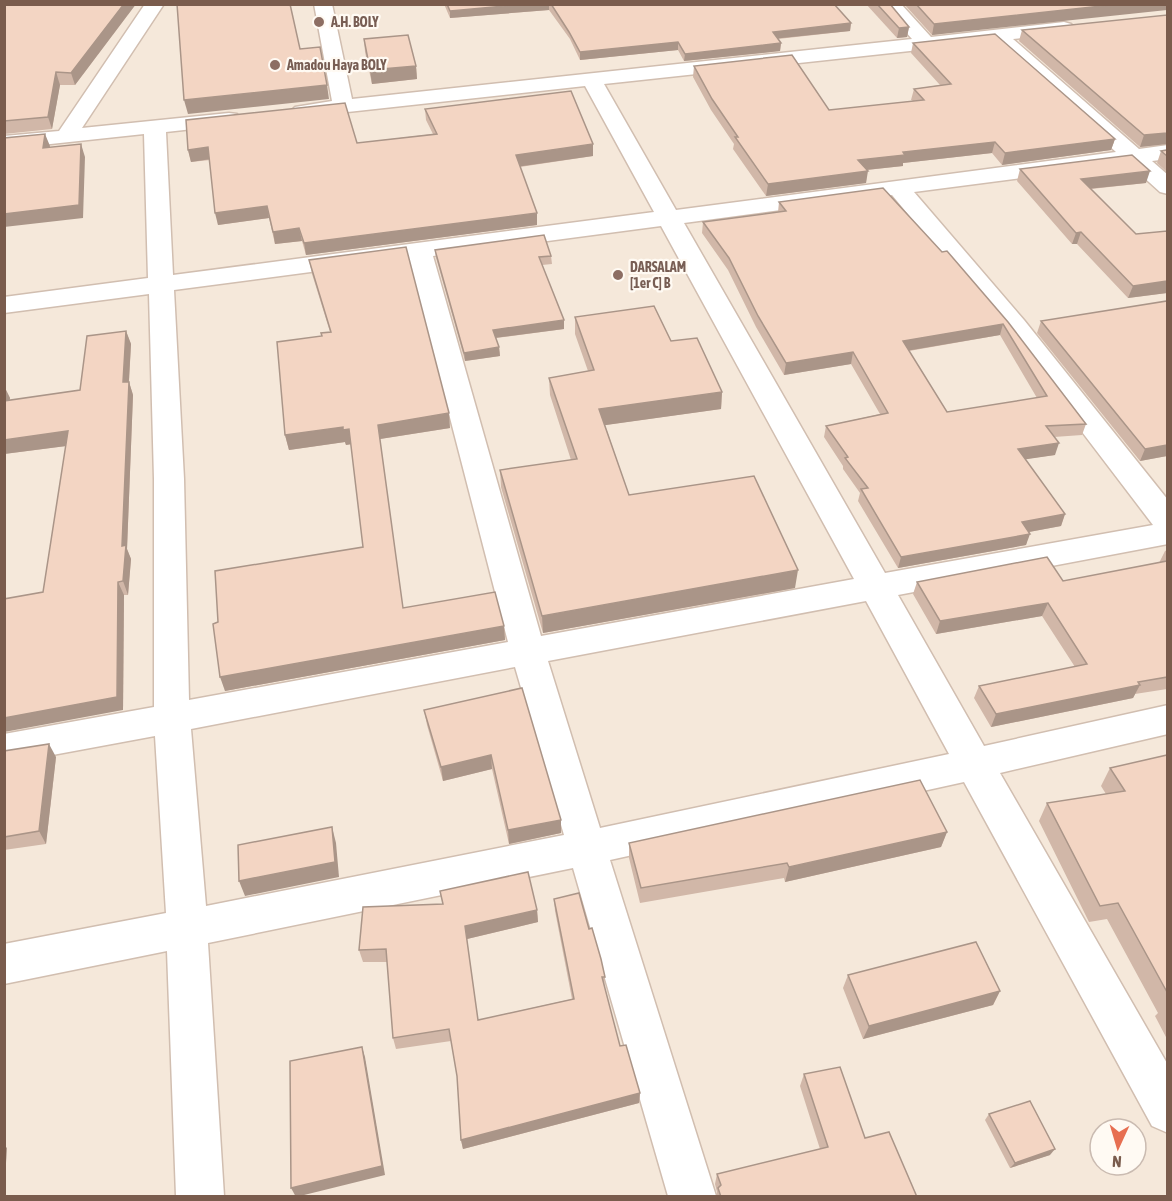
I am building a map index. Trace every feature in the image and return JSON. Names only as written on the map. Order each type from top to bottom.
[{"type":"street","points":[[66,136],[155,4]]},
{"type":"street","points":[[324,4],[343,106]]},
{"type":"street","points":[[890,4],[926,43]]},
{"type":"street","points":[[284,113],[1088,25]]},
{"type":"street","points":[[997,35],[1167,187]]},
{"type":"street","points":[[591,79],[1167,1110]]},
{"type":"street","points":[[4,143],[249,116]]},
{"type":"street","points":[[155,127],[169,479],[172,717],[187,928],[200,1197]]},
{"type":"street","points":[[4,306],[1167,152]]},
{"type":"street","points":[[897,188],[1027,324],[1167,522]]},
{"type":"street","points":[[419,251],[528,652],[692,1197]]},
{"type":"street","points":[[4,749],[1167,533]]},
{"type":"street","points":[[4,964],[587,848],[975,765],[1167,719]]},
{"type":"shaded area","points":[[5,5],[1167,5],[1167,1196],[5,1196]]},
{"type":"building","points":[[4,4],[124,4],[71,73],[56,72],[48,117],[4,121]]},
{"type":"building","points":[[177,4],[290,4],[300,49],[320,47],[327,85],[184,100]]},
{"type":"building","points":[[447,4],[525,4],[450,11]]},
{"type":"building","points":[[551,4],[834,4],[851,23],[773,32],[781,43],[685,54],[678,42],[580,52]]},
{"type":"building","points":[[877,4],[890,4],[909,27],[899,28]]},
{"type":"building","points":[[916,4],[1120,4],[934,24]]},
{"type":"building","points":[[1167,15],[1167,133],[1144,135],[1022,30]]},
{"type":"building","points":[[995,34],[1115,139],[1005,153],[995,142],[903,152],[905,155],[858,160],[868,171],[768,184],[735,137],[738,137],[712,99],[694,66],[792,55],[829,110],[924,100],[914,89],[951,84],[913,43]]},
{"type":"building","points":[[408,35],[416,66],[370,70],[364,39]]},
{"type":"building","points":[[571,91],[593,144],[516,155],[537,213],[304,243],[299,228],[273,232],[267,206],[215,213],[208,147],[188,150],[186,120],[345,103],[357,143],[437,134],[425,109]]},
{"type":"building","points":[[45,134],[43,148],[81,144],[79,205],[4,214],[4,138]]},
{"type":"building","points":[[1132,155],[1150,171],[1081,179],[1136,234],[1167,231],[1167,281],[1133,286],[1081,232],[1076,233],[1020,169]]},
{"type":"building","points":[[883,188],[942,252],[947,251],[1008,322],[1086,424],[1046,426],[1059,443],[1018,449],[1065,514],[1022,522],[1030,534],[901,557],[861,489],[868,488],[845,458],[848,457],[826,426],[888,413],[853,352],[786,363],[758,316],[729,258],[703,222],[786,211],[779,202]],"holes":[[[1003,324],[1047,396],[947,412],[903,341]]]},
{"type":"building","points":[[544,235],[551,256],[539,257],[564,320],[493,330],[499,347],[464,353],[435,250]]},
{"type":"building","points":[[406,247],[449,413],[378,425],[403,608],[495,592],[504,626],[220,677],[213,624],[218,622],[215,571],[363,547],[349,429],[343,430],[343,427],[285,435],[277,342],[322,336],[321,333],[331,332],[309,260]]},
{"type":"building","points":[[1167,301],[1167,445],[1145,449],[1041,321]]},
{"type":"building","points":[[654,306],[671,341],[697,338],[722,392],[599,409],[629,495],[754,476],[798,570],[542,616],[500,470],[577,459],[549,378],[594,370],[575,317]]},
{"type":"building","points":[[126,331],[123,382],[129,382],[122,546],[126,545],[123,581],[118,582],[117,697],[4,718],[4,599],[43,592],[68,431],[4,440],[4,401],[80,390],[87,336]]},
{"type":"building","points":[[1047,557],[1063,581],[1167,561],[1167,677],[1138,682],[1140,685],[996,714],[979,686],[1087,664],[1048,603],[940,621],[917,582]]},
{"type":"building","points":[[522,688],[561,820],[508,830],[491,755],[441,767],[424,710]]},
{"type":"building","points":[[49,744],[39,831],[4,837],[4,751]]},
{"type":"building","points":[[1167,755],[1167,992],[1118,903],[1100,906],[1047,803],[1125,791],[1110,768]]},
{"type":"building","points":[[920,780],[947,832],[789,867],[787,863],[641,888],[629,843]]},
{"type":"building","points":[[332,827],[335,862],[239,881],[238,845]]},
{"type":"building","points":[[528,872],[537,910],[465,926],[478,1020],[574,999],[554,899],[579,893],[589,929],[592,928],[601,959],[605,977],[602,977],[620,1046],[626,1045],[640,1093],[461,1140],[457,1076],[449,1029],[393,1038],[386,949],[359,950],[363,907],[443,904],[440,891]]},
{"type":"building","points":[[976,942],[1000,991],[869,1026],[848,975]]},
{"type":"building","points":[[362,1047],[382,1166],[291,1188],[290,1061]]},
{"type":"building","points":[[840,1067],[865,1138],[889,1132],[917,1197],[721,1197],[718,1188],[721,1185],[717,1174],[828,1147],[804,1074]]},
{"type":"building","points":[[1030,1101],[1055,1149],[1015,1163],[989,1114]]},
{"type":"place","name":"A.H. BOLY","points":[[319,22]]},
{"type":"place","name":"Amadou Haya BOLY","points":[[275,65]]},
{"type":"place","name":"DARSALAM [1er C] B","points":[[618,275]]}]
